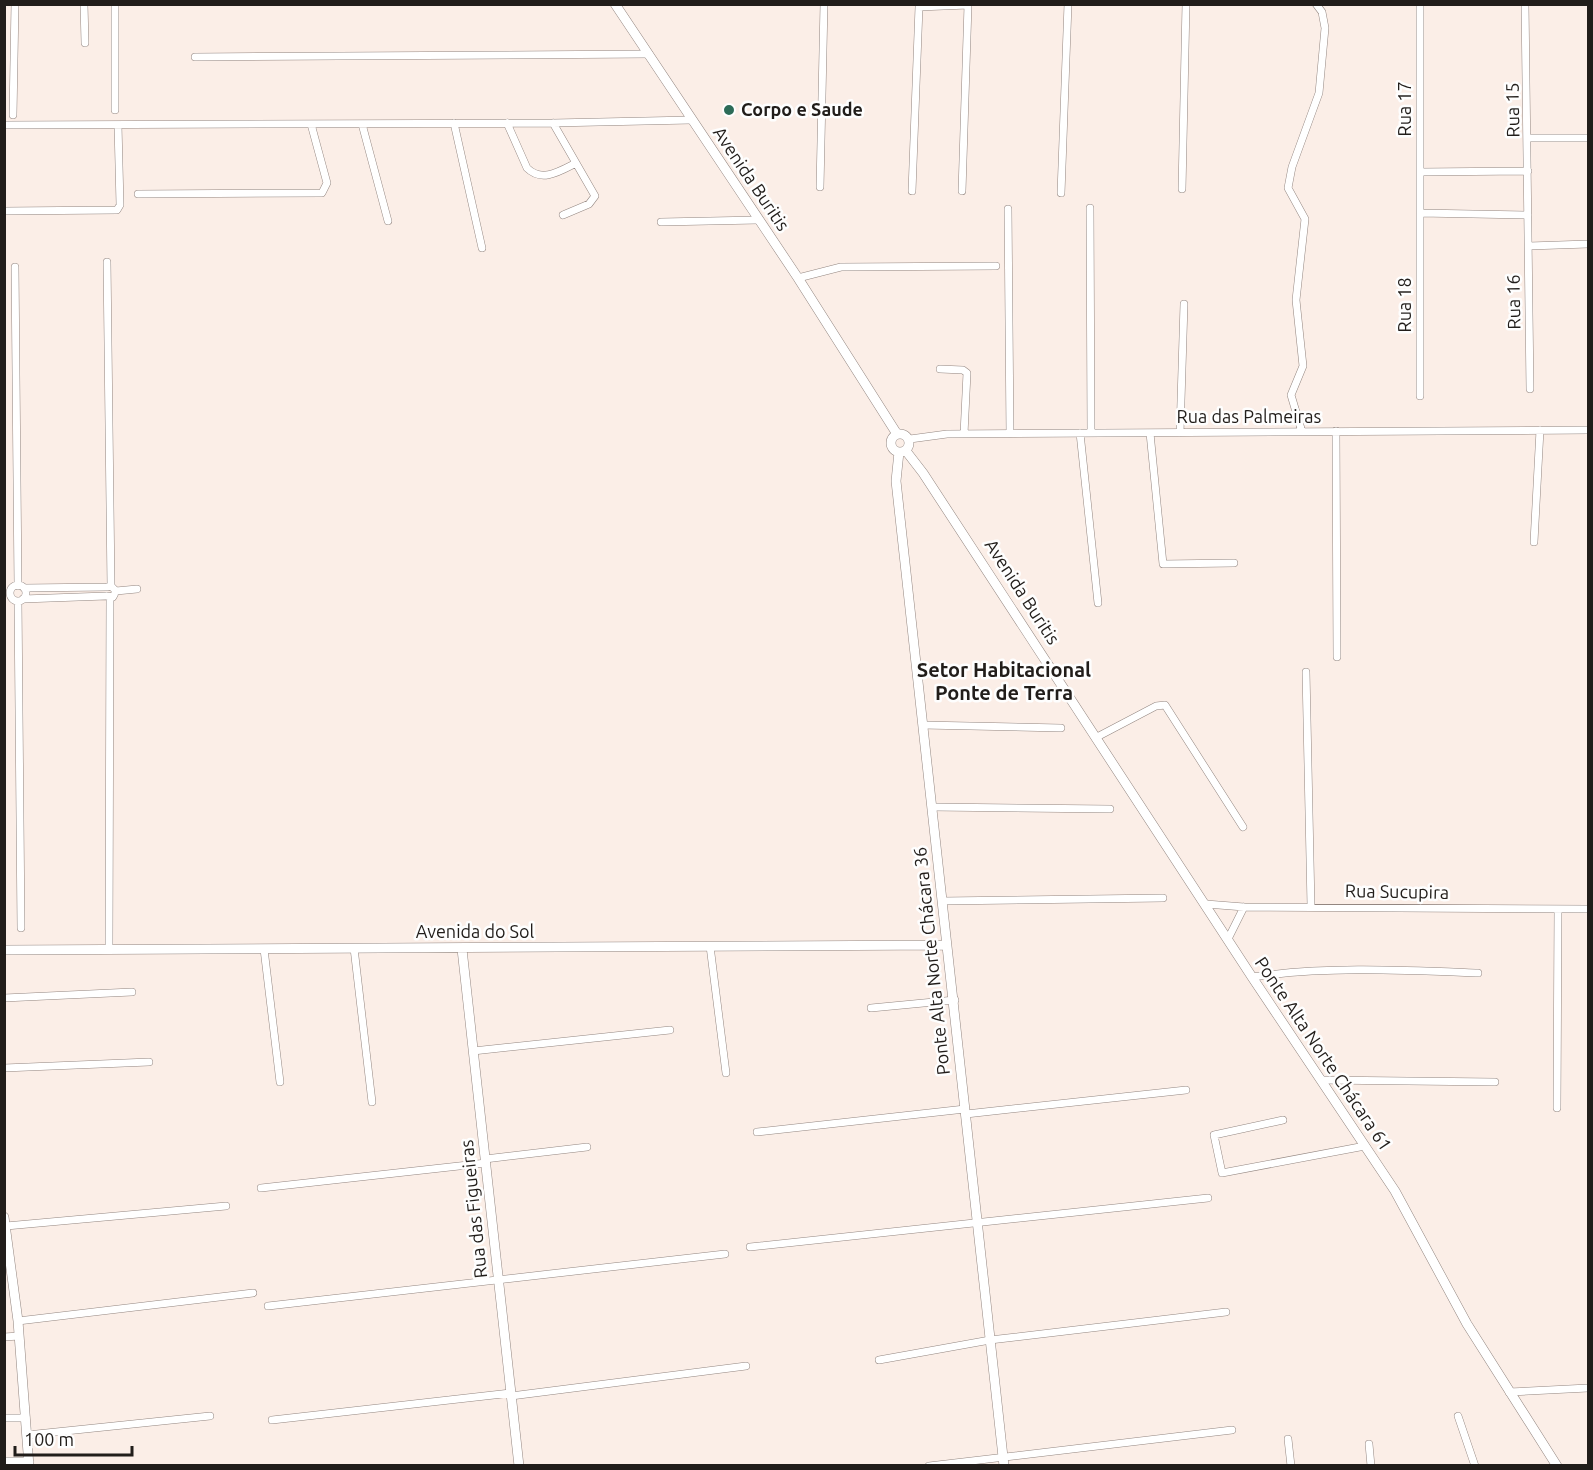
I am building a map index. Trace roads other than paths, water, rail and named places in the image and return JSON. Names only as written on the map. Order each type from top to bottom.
[{"type":"street","points":[[13,115],[15,4]]},
{"type":"street","points":[[84,4],[85,43]]},
{"type":"street","points":[[115,4],[115,110]]},
{"type":"street","name":"Avenida Buritis","points":[[615,4],[798,278],[897,434]]},
{"type":"street","points":[[820,187],[824,4]]},
{"type":"street","points":[[1061,193],[1068,4]]},
{"type":"street","points":[[1182,189],[1186,4]]},
{"type":"street","points":[[1302,432],[1291,395],[1303,366],[1296,300],[1305,219],[1288,188],[1292,167],[1319,93],[1325,28],[1322,12],[1316,4]]},
{"type":"street","name":"Rua 17","points":[[1420,4],[1420,213]]},
{"type":"street","name":"Rua 15","points":[[1525,4],[1529,138],[1528,215]]},
{"type":"street","points":[[912,191],[919,7],[968,5],[962,191]]},
{"type":"street","points":[[195,57],[649,54]]},
{"type":"street","points":[[4,125],[553,123],[691,120]]},
{"type":"street","points":[[454,123],[482,248]]},
{"type":"street","points":[[507,123],[527,168],[533,174],[540,176],[555,173],[576,163]]},
{"type":"street","points":[[553,123],[595,196],[589,204],[563,215]]},
{"type":"street","points":[[138,194],[322,193],[327,183],[311,124]]},
{"type":"street","points":[[362,124],[388,221]]},
{"type":"street","points":[[4,211],[117,210],[120,205],[118,125]]},
{"type":"street","points":[[1529,138],[1588,138]]},
{"type":"street","points":[[1420,172],[1528,171]]},
{"type":"street","points":[[1090,208],[1091,434]]},
{"type":"street","points":[[1008,209],[1010,434]]},
{"type":"street","points":[[1420,213],[1528,215]]},
{"type":"street","name":"Rua 18","points":[[1420,213],[1420,396]]},
{"type":"street","name":"Rua 16","points":[[1528,215],[1530,389]]},
{"type":"street","points":[[661,222],[758,220]]},
{"type":"street","points":[[1529,246],[1588,244]]},
{"type":"street","points":[[107,262],[111,588],[108,596],[110,949]]},
{"type":"street","points":[[798,278],[841,267],[996,266]]},
{"type":"street","points":[[15,267],[15,587],[10,593],[14,600],[21,928]]},
{"type":"street","points":[[1180,433],[1184,304]]},
{"type":"street","points":[[940,369],[963,370],[967,373],[964,434]]},
{"type":"street","points":[[1534,542],[1540,430]]},
{"type":"street","name":"Rua das Palmeiras","points":[[910,440],[964,434],[1588,430]]},
{"type":"street","points":[[1336,432],[1337,657]]},
{"type":"street","points":[[1150,433],[1163,564],[1234,563]]},
{"type":"street","points":[[897,434],[910,440],[910,447],[903,452],[890,444],[892,437],[897,434]]},
{"type":"street","points":[[1080,434],[1098,603]]},
{"type":"street","name":"Avenida Buritis","points":[[903,452],[923,473],[1206,904]]},
{"type":"street","name":"Ponte Alta Norte Chácara 36","points":[[903,452],[896,481],[1004,1461]]},
{"type":"street","points":[[15,587],[137,589]]},
{"type":"street","points":[[14,600],[26,594],[15,587]]},
{"type":"street","points":[[14,600],[108,596]]},
{"type":"street","points":[[1306,672],[1311,906]]},
{"type":"street","points":[[1097,737],[1156,706],[1165,705],[1243,827]]},
{"type":"street","points":[[923,726],[1061,728]]},
{"type":"street","points":[[932,807],[1110,809]]},
{"type":"street","points":[[942,900],[1163,898]]},
{"type":"street","name":"Rua Sucupira","points":[[1206,904],[1244,907],[1588,909]]},
{"type":"street","name":"Ponte Alta Norte Chácara 61","points":[[1206,904],[1252,978],[1414,1221],[1467,1324],[1557,1466]]},
{"type":"street","points":[[1228,939],[1244,907]]},
{"type":"street","points":[[1557,1108],[1558,909]]},
{"type":"street","name":"Avenida do Sol","points":[[4,950],[354,948],[462,950],[946,945]]},
{"type":"street","points":[[710,946],[726,1073]]},
{"type":"street","points":[[354,948],[372,1102]]},
{"type":"street","points":[[264,949],[280,1082]]},
{"type":"street","name":"Rua das Figueiras","points":[[462,950],[519,1466]]},
{"type":"street","points":[[1252,978],[1297,971],[1402,970],[1478,973]]},
{"type":"street","points":[[4,998],[132,992]]},
{"type":"street","points":[[871,1008],[955,1000]]},
{"type":"street","points":[[473,1051],[669,1030]]},
{"type":"street","points":[[4,1068],[149,1062]]},
{"type":"street","points":[[1321,1080],[1495,1082]]},
{"type":"street","points":[[757,1132],[1186,1090]]},
{"type":"street","points":[[1283,1120],[1214,1135],[1222,1173],[1365,1146]]},
{"type":"street","points":[[261,1188],[587,1147]]},
{"type":"street","points":[[750,1247],[978,1225],[1208,1198]]},
{"type":"street","points":[[4,1462],[29,1464],[18,1322],[7,1256],[5,1222],[226,1206]]},
{"type":"street","points":[[268,1306],[725,1254]]},
{"type":"street","points":[[18,1322],[253,1293]]},
{"type":"street","points":[[879,1360],[990,1340],[1226,1312]]},
{"type":"street","points":[[4,1337],[19,1336]]},
{"type":"street","points":[[272,1420],[746,1366]]},
{"type":"street","points":[[1509,1392],[1588,1388]]},
{"type":"street","points":[[27,1435],[210,1416]]},
{"type":"street","points":[[1458,1416],[1476,1466]]},
{"type":"street","points":[[4,1418],[26,1418]]},
{"type":"street","points":[[929,1466],[1004,1461],[1232,1430]]},
{"type":"street","points":[[1288,1439],[1291,1466]]},
{"type":"street","points":[[1369,1444],[1371,1466]]},
{"type":"place","name":"Corpo e Saude","points":[[729,110]]},
{"type":"district","name":"Setor Habitacional Ponte de Terra","points":[[1004,682]]}]
